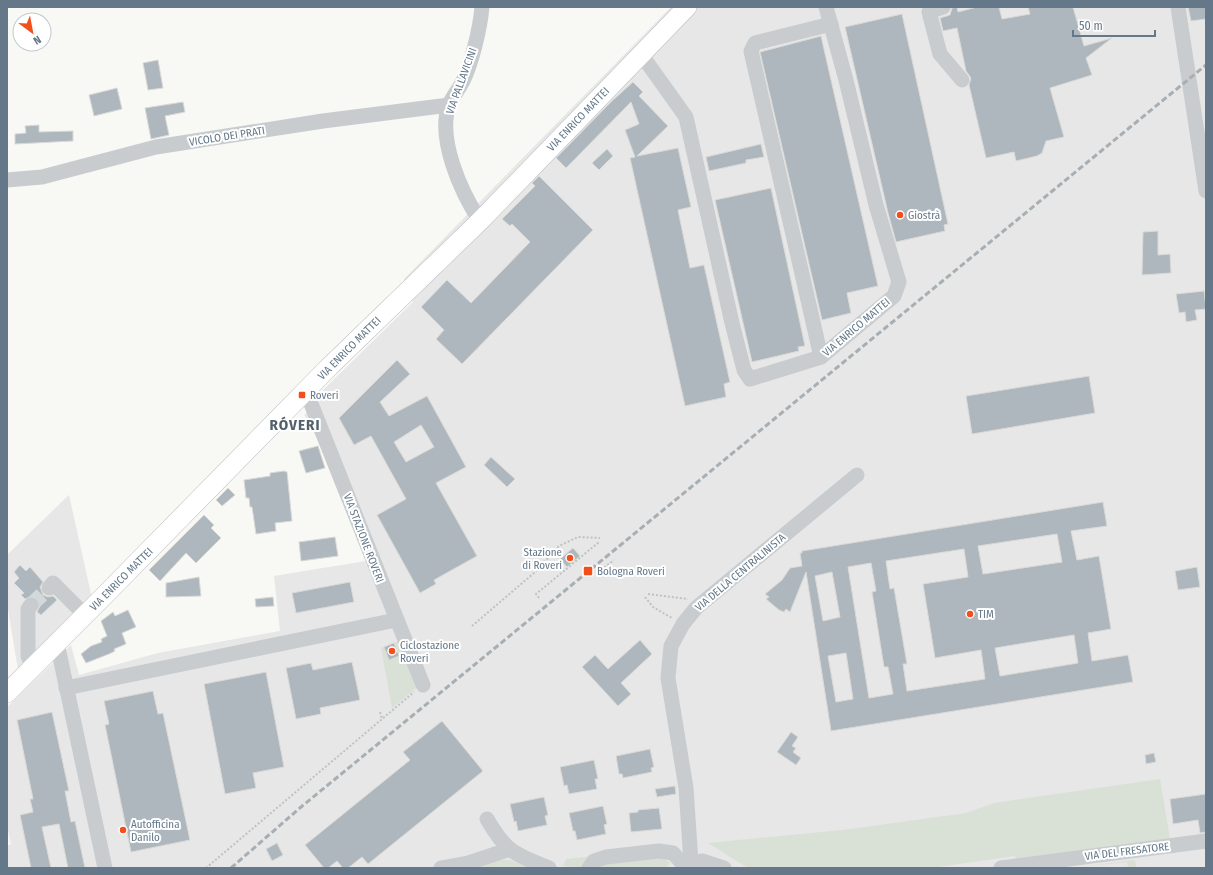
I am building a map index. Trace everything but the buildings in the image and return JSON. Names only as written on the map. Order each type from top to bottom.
[{"type":"main road","name":"VIA ENRICO MATTEI","points":[[7,693],[306,391],[480,221],[687,7]]},
{"type":"street","name":"VIA PALLAVICINI","points":[[480,221],[457,174],[449,150],[446,128],[450,105],[463,80],[471,60],[482,7]]},
{"type":"street","name":"VIA ENRICO MATTEI","points":[[641,54],[686,118],[732,323],[744,370],[750,379],[821,357],[894,296],[899,282],[876,206],[826,7]]},
{"type":"street","points":[[943,7],[929,12],[940,54],[962,80]]},
{"type":"street","points":[[1178,7],[1206,191]]},
{"type":"street","points":[[821,357],[751,51],[755,43],[831,24]]},
{"type":"street","name":"VICOLO DEI PRATI","points":[[7,180],[42,177],[156,147],[323,121],[450,105]]},
{"type":"street","name":"VIA STAZIONE ROVERI","points":[[306,391],[423,685]]},
{"type":"street","name":"VIA DELLA CENTRALINISTA","points":[[683,865],[686,788],[668,678],[671,646],[682,625],[696,608],[857,475]]},
{"type":"street","points":[[49,588],[53,583],[85,615]]},
{"type":"street","points":[[31,605],[28,609],[28,656],[33,668]]},
{"type":"street","points":[[66,688],[396,620]]},
{"type":"street","points":[[57,644],[105,868]]},
{"type":"street","points":[[486,818],[500,842],[524,859],[549,868]]},
{"type":"street","name":"VIA DEL FRESATORE","points":[[1001,868],[1206,841]]},
{"type":"street","points":[[440,868],[472,862],[510,849]]},
{"type":"street","points":[[589,868],[594,861],[606,857],[659,851],[673,854],[683,865],[703,861],[724,868]]},
{"type":"path","points":[[472,626],[534,573],[559,546],[578,537],[600,538]]},
{"type":"path","points":[[539,598],[536,594],[599,542]]},
{"type":"path","points":[[601,570],[614,560]]},
{"type":"path","points":[[648,594],[688,599],[694,594]]},
{"type":"path","points":[[645,597],[653,607],[682,625]]},
{"type":"path","points":[[206,868],[423,685]]},
{"type":"path","points":[[380,712],[382,719]]},
{"type":"shaded area","points":[[671,7],[1206,7],[1206,868],[7,868],[7,846],[11,844],[7,826],[7,707],[71,645],[79,675],[158,653],[280,631],[274,576],[366,561],[310,422],[304,415],[319,402],[322,391],[413,302],[404,279]]},
{"type":"shaded area","points":[[69,495],[91,594],[93,597],[18,670],[7,603],[7,555]]},
{"type":"shaded area","points":[[398,641],[416,688],[392,708],[381,648],[384,647],[390,660],[399,656],[394,643]]},
{"type":"shaded area","points":[[1160,779],[1170,839],[1016,860],[1015,856],[931,868],[748,868],[708,843],[843,830],[966,813],[994,803]]},
{"type":"shaded area","points":[[593,856],[584,868],[563,866],[566,859]]},
{"type":"shaded area","points":[[663,858],[670,863],[666,868],[595,868],[597,863]]},
{"type":"shaded area","points":[[497,860],[510,860],[529,868],[461,868]]},
{"type":"shaded area","points":[[1134,860],[1136,864],[1135,868],[1128,868],[1127,862],[1073,868]]},
{"type":"tunnel","points":[[31,605],[49,588]]},
{"type":"railway","points":[[231,868],[301,807],[1206,65]]},
{"type":"place","name":"Giostrà","points":[[900,215]]},
{"type":"place","name":"Roveri","points":[[302,395]]},
{"type":"place","name":"Stazione di Roveri","points":[[570,558]]},
{"type":"place","name":"Bologna Roveri","points":[[588,571]]},
{"type":"place","name":"TIM","points":[[970,614]]},
{"type":"place","name":"Ciclostazione Roveri","points":[[392,651]]},
{"type":"place","name":"Autofficina Danilo","points":[[123,830]]},
{"type":"district","name":"RÓVERI","points":[[295,425]]}]
